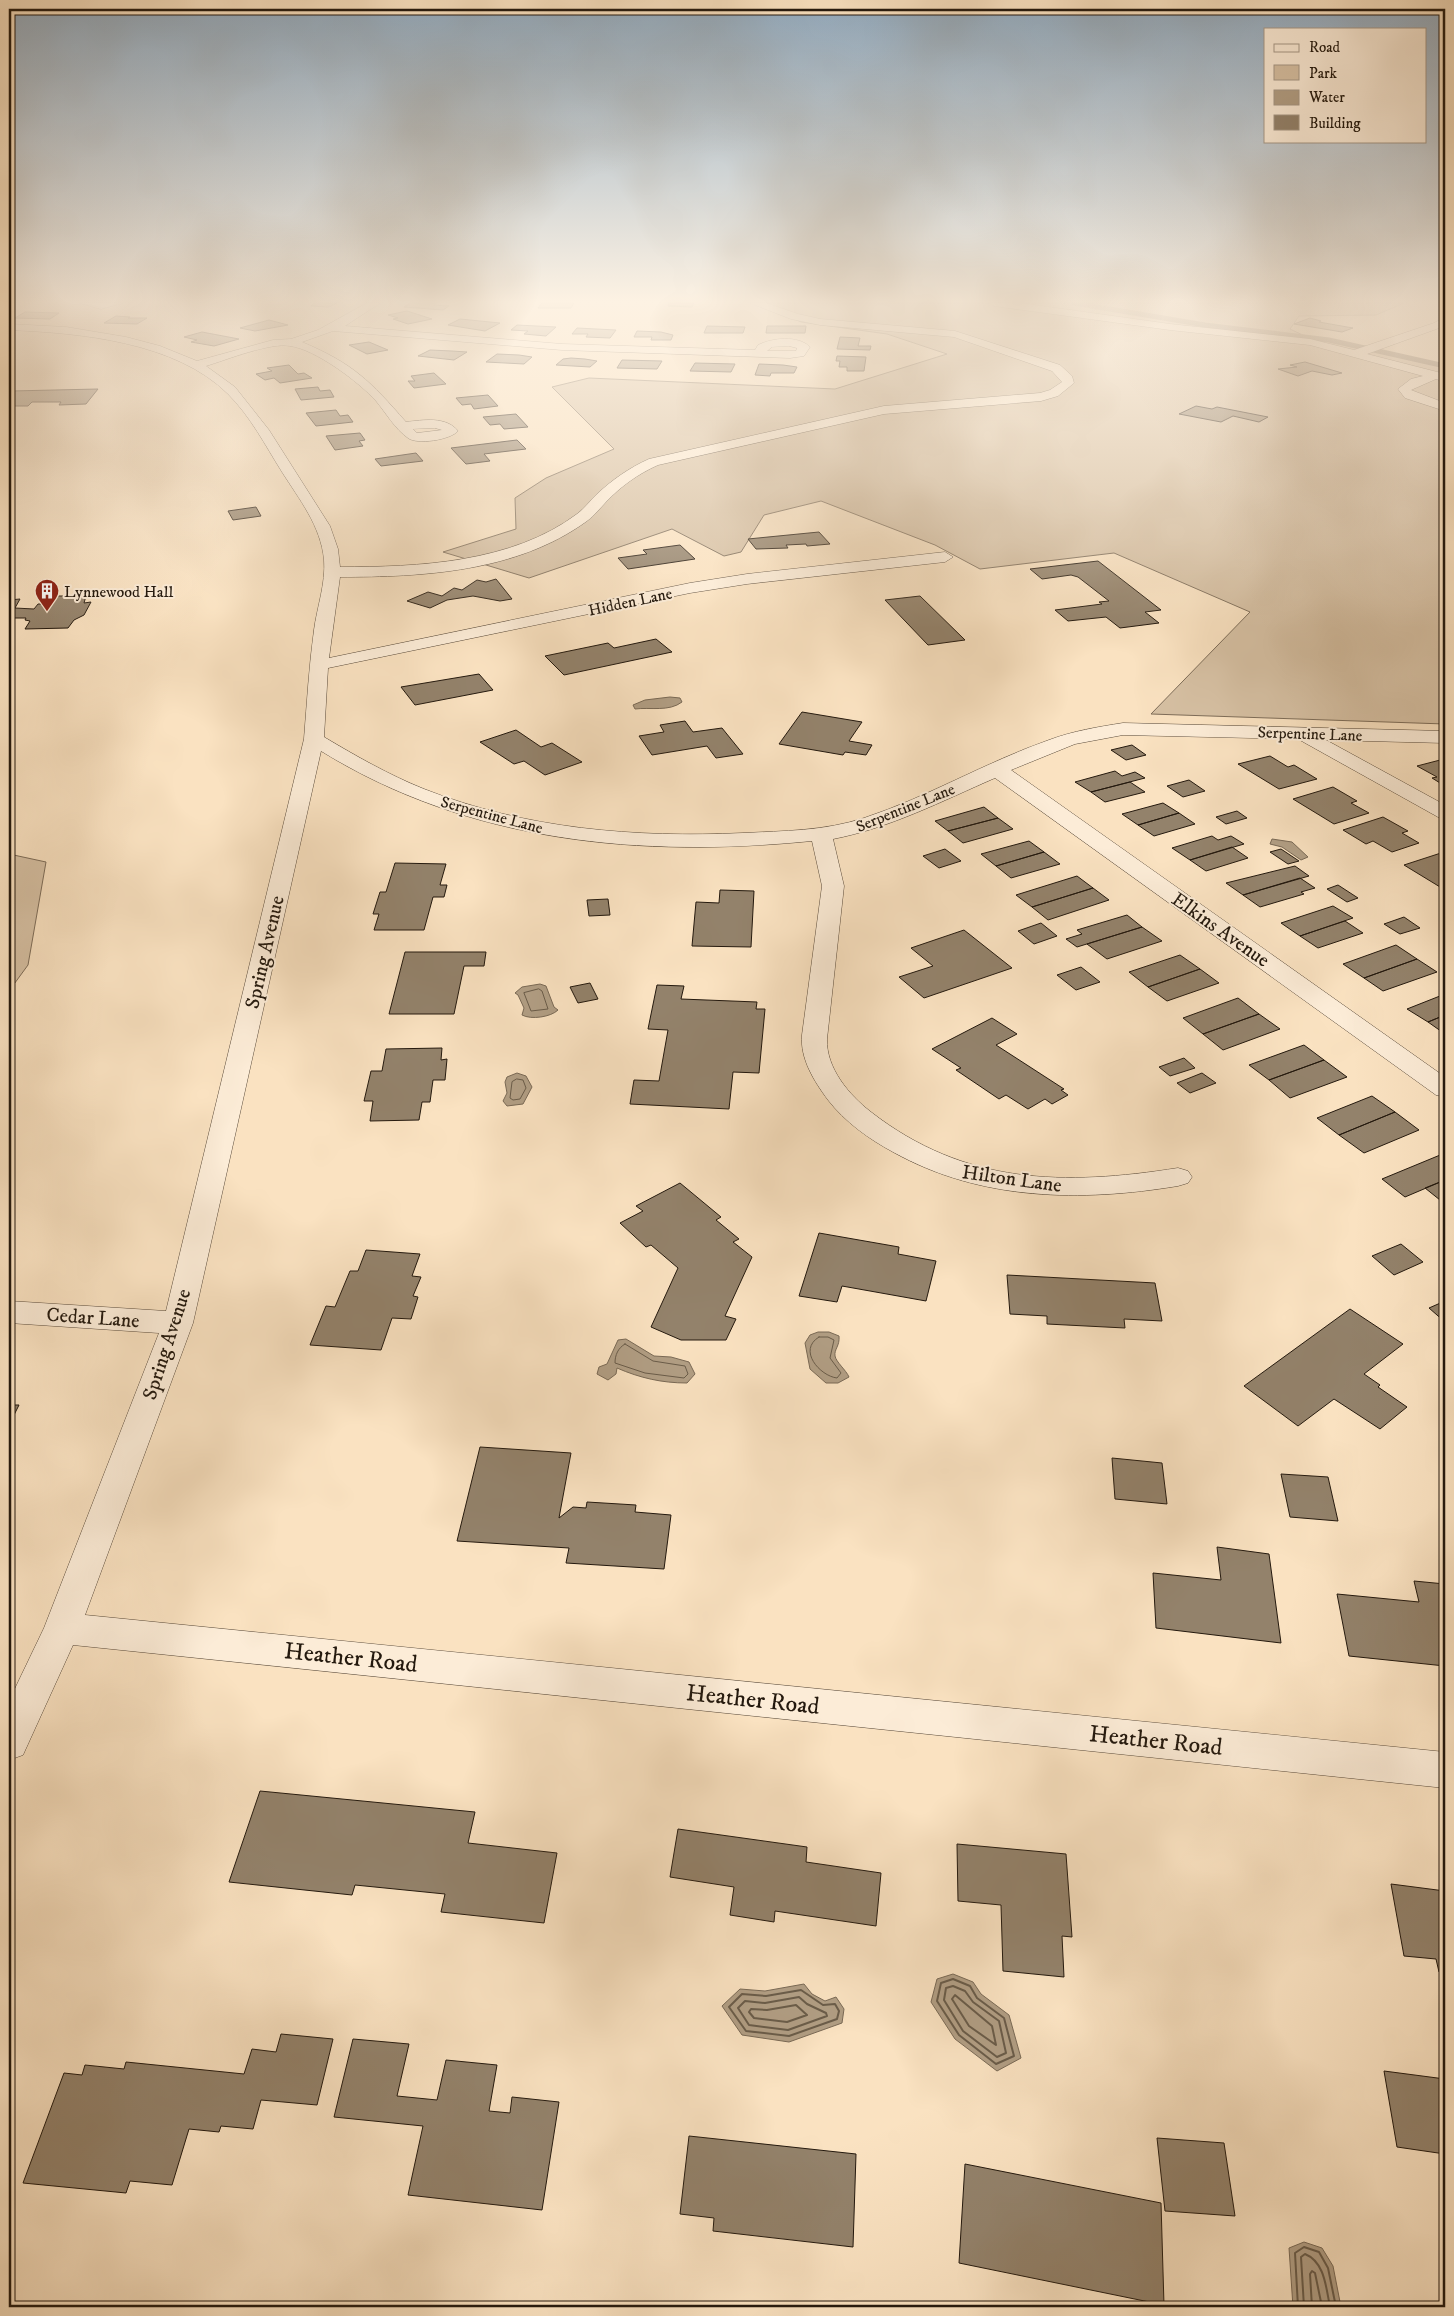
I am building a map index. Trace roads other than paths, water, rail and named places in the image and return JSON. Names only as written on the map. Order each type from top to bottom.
[{"type":"street","name":"Spring Avenue","points":[[9,1742],[62,1628],[178,1323],[314,739],[319,665],[332,561],[322,523],[249,411]]},
{"type":"street","points":[[390,411],[403,426]]},
{"type":"street","points":[[331,572],[400,573],[484,562],[521,549],[582,518],[624,477],[636,468],[654,462],[879,411]]},
{"type":"street","name":"Hidden Lane","points":[[319,665],[690,588],[747,579],[945,557]]},
{"type":"street","name":"Serpentine Lane","points":[[314,739],[365,771],[426,797],[483,815],[541,828],[668,840],[732,841],[821,834],[872,823],[1059,742],[1089,734],[1123,729],[1445,737]]},
{"type":"street","points":[[1300,733],[1445,813]]},
{"type":"street","name":"Elkins Avenue","points":[[996,769],[1445,1089]]},
{"type":"street","name":"Hilton Lane","points":[[821,834],[833,884],[814,1044],[823,1072],[847,1106],[873,1131],[948,1169],[971,1176],[1034,1184],[1097,1187],[1150,1183],[1178,1177]]},
{"type":"street","name":"Cedar Lane","points":[[9,1312],[178,1323]]},
{"type":"street","name":"Heather Road","points":[[62,1628],[1445,1770]]},
{"type":"water","points":[[670,697],[680,698],[682,702],[671,707],[659,709],[635,709],[633,705],[645,700]]},
{"type":"water","points":[[1272,839],[1292,842],[1308,857],[1301,860],[1282,847],[1270,844]]},
{"type":"water","points":[[540,984],[546,986],[554,1007],[558,1010],[541,1017],[526,1017],[522,1015],[524,1008],[518,995],[515,993],[522,987]]},
{"type":"water","points":[[517,1073],[526,1076],[532,1087],[523,1104],[507,1106],[503,1101],[507,1093],[505,1082],[507,1077]]},
{"type":"water","points":[[818,1332],[829,1332],[839,1336],[835,1356],[849,1377],[838,1383],[826,1383],[810,1369],[805,1343],[810,1335]]},
{"type":"water","points":[[626,1339],[654,1356],[671,1357],[689,1362],[695,1374],[687,1383],[651,1379],[617,1368],[616,1374],[608,1380],[597,1374],[599,1367],[607,1364],[618,1340]]},
{"type":"water","points":[[953,1974],[973,1982],[981,1994],[1009,2015],[1021,2058],[997,2071],[955,2039],[931,2002],[937,1979]]},
{"type":"water","points":[[804,1984],[812,1994],[825,2001],[836,1997],[844,2009],[842,2023],[789,2042],[742,2035],[722,2006],[740,1989],[765,1991]]},
{"type":"water","points":[[1304,2242],[1322,2248],[1333,2266],[1341,2307],[1293,2307],[1289,2248]]},
{"type":"place","name":"Lynnewood Hall","points":[[47,612]]}]
